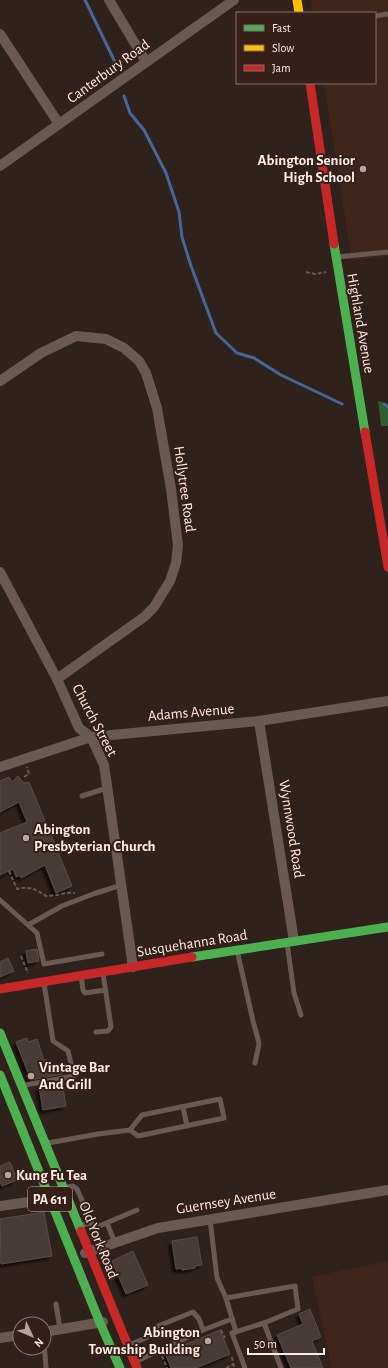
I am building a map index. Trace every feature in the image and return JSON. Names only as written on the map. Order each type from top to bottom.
[{"type":"main road","points":[[297,0],[299,12]]},
{"type":"main road","name":"Highland Avenue","points":[[310,84],[336,258],[388,567]]},
{"type":"main road","name":"Susquehanna Road","points":[[0,989],[237,949],[388,927]]},
{"type":"main road","name":"Old York Road","points":[[0,1033],[88,1252],[136,1365]]},
{"type":"main road","name":"Old York Road","points":[[1,1081],[100,1323],[120,1368]]},
{"type":"street","points":[[109,0],[146,62]]},
{"type":"street","name":"Canterbury Road","points":[[0,166],[234,0]]},
{"type":"street","points":[[0,34],[59,124]]},
{"type":"street","name":"Hollytree Road","points":[[0,381],[41,353],[76,336],[106,339],[124,348],[139,361],[146,373],[157,408],[171,489],[178,545],[176,563],[170,581],[154,607],[144,617],[57,679]]},
{"type":"street","name":"Church Street","points":[[0,572],[57,679],[79,728],[91,738],[104,765],[133,967]]},
{"type":"street","name":"Adams Avenue","points":[[0,766],[91,738],[259,721],[388,701]]},
{"type":"street","name":"Wynnwood Road","points":[[259,721],[291,942]]},
{"type":"street","name":"Guernsey Avenue","points":[[74,1259],[88,1252],[158,1228],[388,1190]]},
{"type":"street","points":[[0,1206],[50,1199]]},
{"type":"street","points":[[52,1330],[100,1323],[116,1318]]},
{"type":"street","points":[[0,1338],[12,1336]]},
{"type":"lane","points":[[376,16],[388,14]]},
{"type":"lane","points":[[336,258],[388,252]]},
{"type":"lane","points":[[82,796],[107,788]]},
{"type":"lane","points":[[28,925],[62,906],[122,885]]},
{"type":"lane","points":[[0,900],[37,933],[44,964],[102,954]]},
{"type":"lane","points":[[291,942],[294,993],[301,1015]]},
{"type":"lane","points":[[237,949],[259,1044],[255,1063]]},
{"type":"lane","points":[[96,1032],[108,1030],[111,1027],[103,972]]},
{"type":"lane","points":[[81,976],[83,990],[85,993],[105,990]]},
{"type":"lane","points":[[22,1086],[74,1076],[68,1051],[53,1041],[44,982]]},
{"type":"lane","points":[[45,1144],[98,1134],[130,1130],[138,1136],[224,1118],[220,1099],[142,1115],[130,1130]]},
{"type":"lane","points":[[183,1107],[187,1126]]},
{"type":"lane","points":[[63,1188],[75,1187],[92,1223],[96,1227],[137,1210]]},
{"type":"lane","points":[[210,1219],[217,1278],[226,1298],[236,1332]]},
{"type":"lane","points":[[78,1226],[92,1223]]},
{"type":"lane","points":[[107,1223],[115,1243]]},
{"type":"lane","points":[[226,1298],[295,1286],[298,1309],[264,1323],[232,1333],[245,1368]]},
{"type":"lane","points":[[56,1304],[60,1329]]},
{"type":"lane","points":[[127,1346],[146,1338],[158,1326],[194,1312],[199,1319],[203,1330]]},
{"type":"lane","points":[[136,1365],[203,1330],[232,1319]]},
{"type":"lane","points":[[264,1323],[281,1368]]},
{"type":"lane","points":[[45,1356],[46,1368]]},
{"type":"path","points":[[306,272],[315,274],[328,271]]},
{"type":"path","points":[[24,778],[29,774],[26,766]]},
{"type":"path","points":[[9,871],[17,889],[25,887],[38,890],[46,896]]},
{"type":"path","points":[[21,956],[28,974]]},
{"type":"path","points":[[161,1356],[167,1368]]},
{"type":"path","points":[[226,1368],[234,1364]]},
{"type":"shaded area","name":"Abington Senior High School","points":[[311,0],[388,0],[388,256],[352,261],[324,84],[376,84],[376,12],[313,12]]},
{"type":"shaded area","points":[[388,1261],[388,1368],[332,1368],[312,1277]]},
{"type":"green space","points":[[378,401],[388,404],[388,426],[381,426]]},
{"type":"building","name":"Abington Presbyterian Church","points":[[18,776],[24,783],[29,782],[72,886],[56,893],[45,865],[21,878],[20,875],[16,877],[13,869],[0,875],[0,833],[27,822],[19,802],[0,812],[0,781],[9,777],[12,782]]},
{"type":"building","points":[[37,949],[39,961],[28,963],[26,951]]},
{"type":"building","points":[[8,958],[14,971],[0,977],[0,962]]},
{"type":"building","points":[[27,1038],[28,1042],[37,1039],[44,1060],[46,1059],[47,1062],[51,1061],[54,1068],[59,1066],[62,1074],[31,1080],[16,1042]]},
{"type":"building","points":[[62,1082],[66,1106],[43,1110],[39,1087]]},
{"type":"building","name":"Kung Fu Tea","points":[[10,1162],[17,1180],[2,1186],[0,1182],[0,1166]]},
{"type":"building","points":[[44,1212],[52,1256],[1,1264],[0,1219]]},
{"type":"building","points":[[197,1237],[202,1265],[195,1266],[195,1268],[182,1270],[181,1268],[176,1269],[172,1241]]},
{"type":"building","points":[[133,1251],[148,1285],[126,1294],[112,1261]]},
{"type":"building","points":[[310,1309],[321,1337],[312,1341],[323,1368],[291,1368],[277,1335],[303,1324],[299,1314]]},
{"type":"building","name":"Abington Township Building","points":[[220,1330],[230,1354],[196,1368],[171,1368],[165,1353]]},
{"type":"waterway","points":[[85,0],[115,62]]},
{"type":"waterway","points":[[124,96],[130,113],[144,130],[166,173],[179,212],[182,237],[191,266],[216,333],[237,353],[254,358],[281,375],[342,404]]},
{"type":"waterway","points":[[384,404],[388,407]]},
{"type":"traffic: fast","points":[[334,244],[365,432]]},
{"type":"traffic: fast","points":[[192,957],[388,927]]},
{"type":"traffic: fast","points":[[0,1033],[81,1231]]},
{"type":"traffic: fast","points":[[0,1075],[100,1323],[120,1368]]},
{"type":"traffic: slow","points":[[297,0],[299,12]]},
{"type":"traffic: jam","points":[[310,84],[334,244]]},
{"type":"traffic: jam","points":[[365,432],[388,567]]},
{"type":"traffic: jam","points":[[0,989],[192,957]]},
{"type":"traffic: jam","points":[[81,1231],[137,1368]]},
{"type":"place","name":"Abington Senior High School","points":[[363,169]]},
{"type":"place","name":"Abington Presbyterian Church","points":[[26,838]]},
{"type":"place","name":"Vintage Bar And Grill","points":[[31,1076]]},
{"type":"place","name":"Kung Fu Tea","points":[[8,1175]]},
{"type":"place","name":"Abington Township Building","points":[[208,1341]]}]
